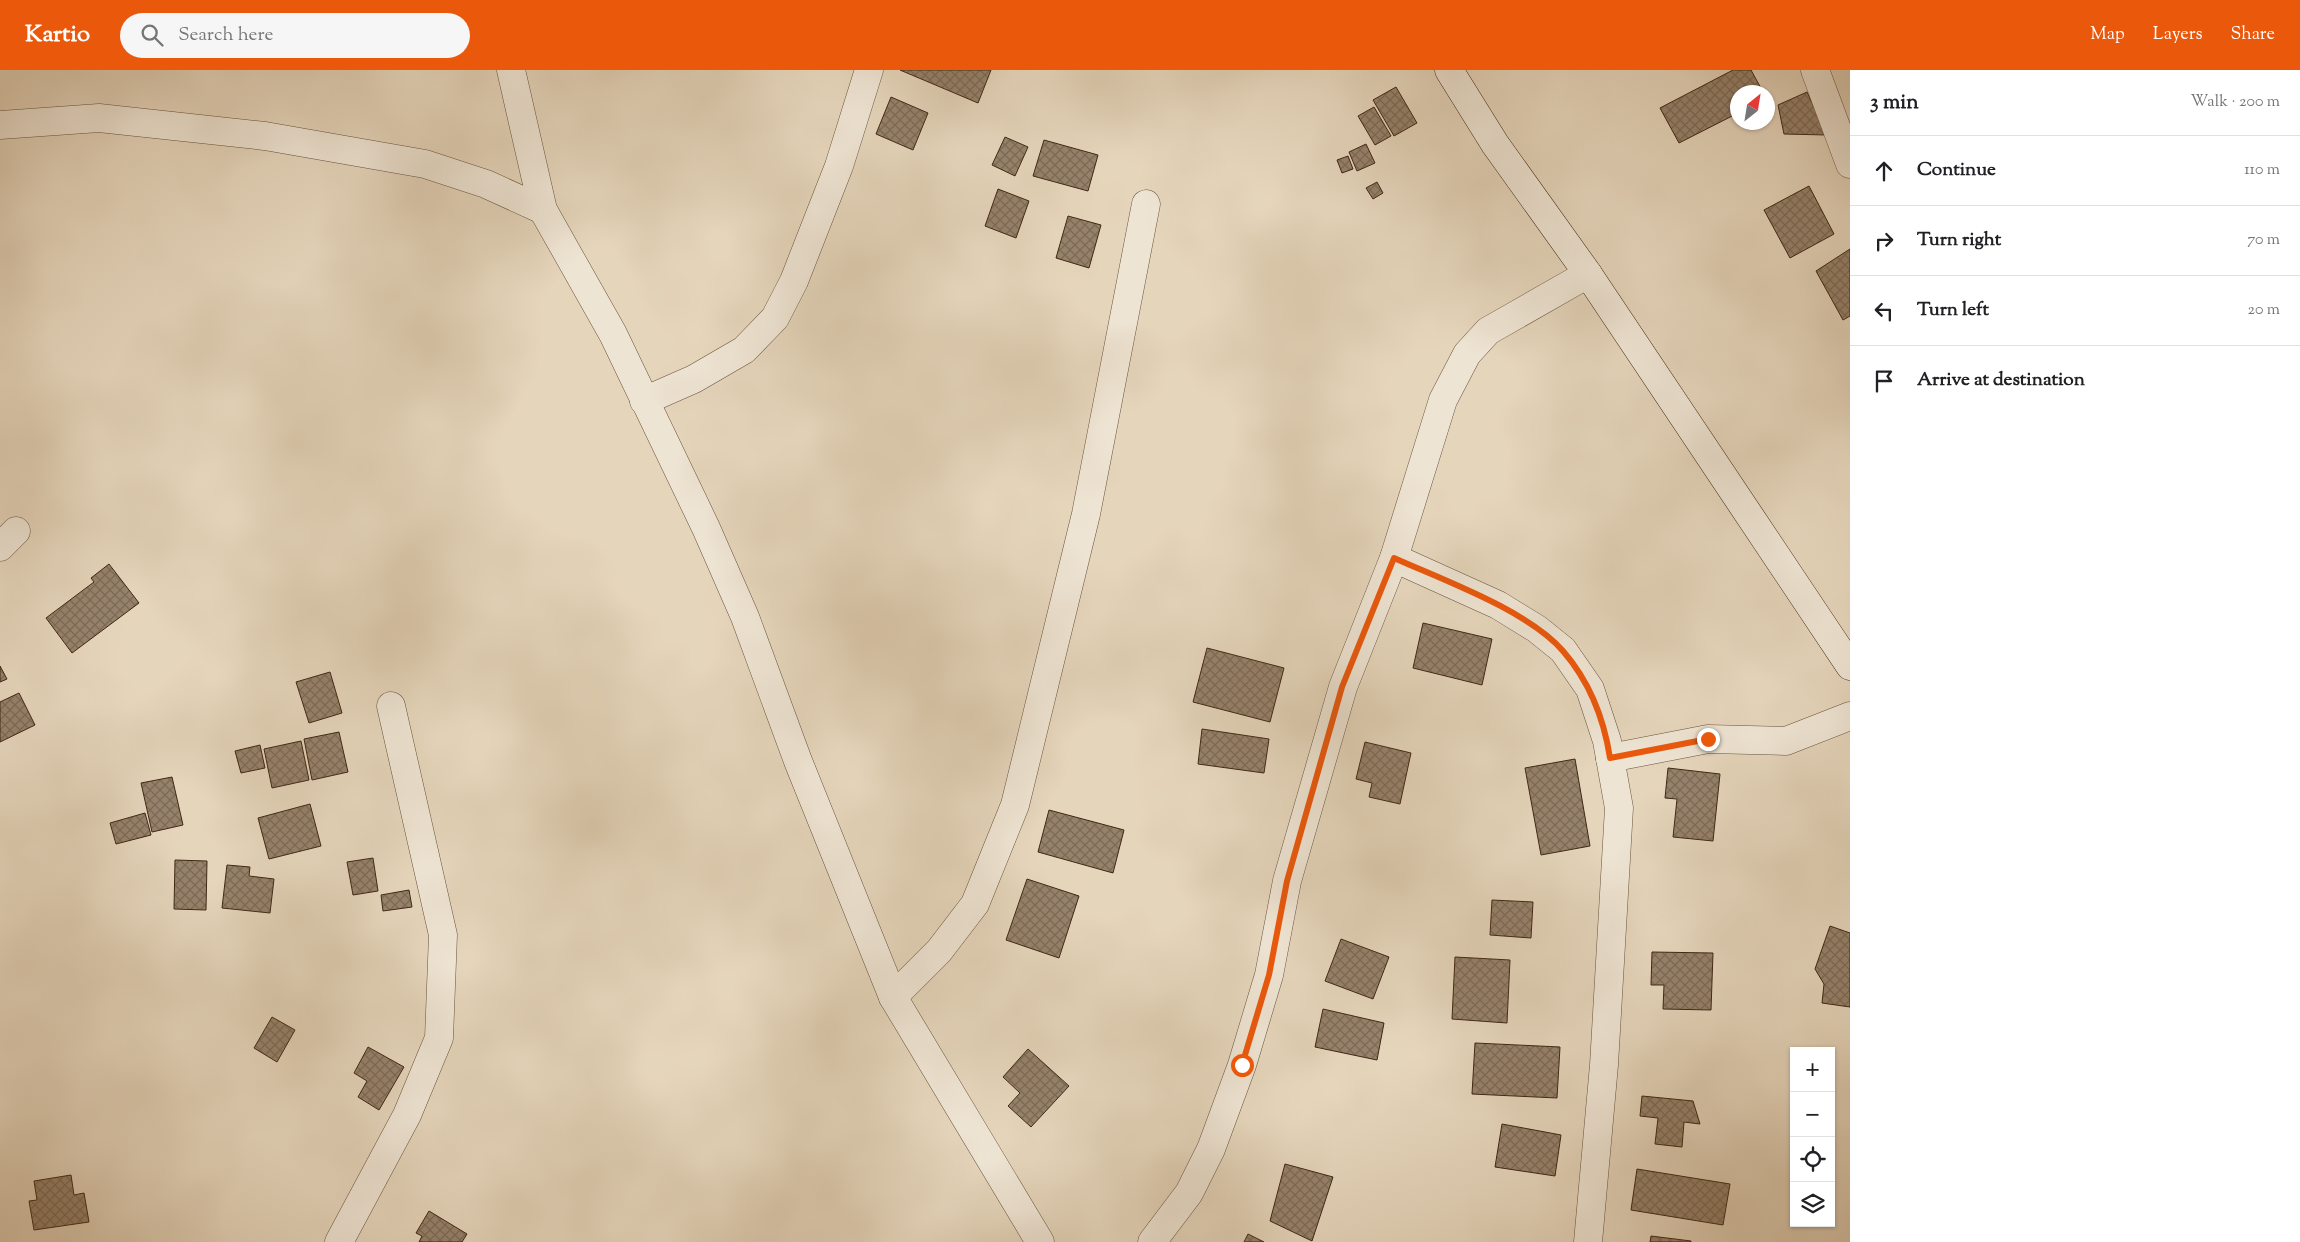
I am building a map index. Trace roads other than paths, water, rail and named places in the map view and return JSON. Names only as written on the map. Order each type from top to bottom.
[{"type":"street","points":[[511,70],[543,210],[613,334],[706,528],[745,617],[798,761],[892,997],[1040,1242]]},
{"type":"street","points":[[644,401],[694,379],[744,350],[775,318],[794,281],[839,166],[869,70]]},
{"type":"street","points":[[1449,70],[1494,144],[1588,274],[1850,666]]},
{"type":"street","points":[[1815,70],[1850,164]]},
{"type":"street","points":[[0,125],[99,118],[266,136],[426,164],[486,184],[543,210]]},
{"type":"street","points":[[892,997],[939,951],[975,904],[1014,805],[1086,514],[1146,204]]},
{"type":"street","points":[[1152,1242],[1189,1193],[1211,1149],[1242,1065],[1269,975],[1287,881],[1342,687],[1394,558],[1443,400],[1467,354],[1488,331],[1588,274]]},
{"type":"street","points":[[1394,558],[1498,605],[1537,629],[1563,650],[1590,689],[1607,741],[1619,808],[1604,1065],[1588,1242]]},
{"type":"street","points":[[339,1242],[407,1115],[439,1038],[443,935],[391,706]]},
{"type":"street","points":[[1610,758],[1708,739],[1786,741],[1850,716]]}]
